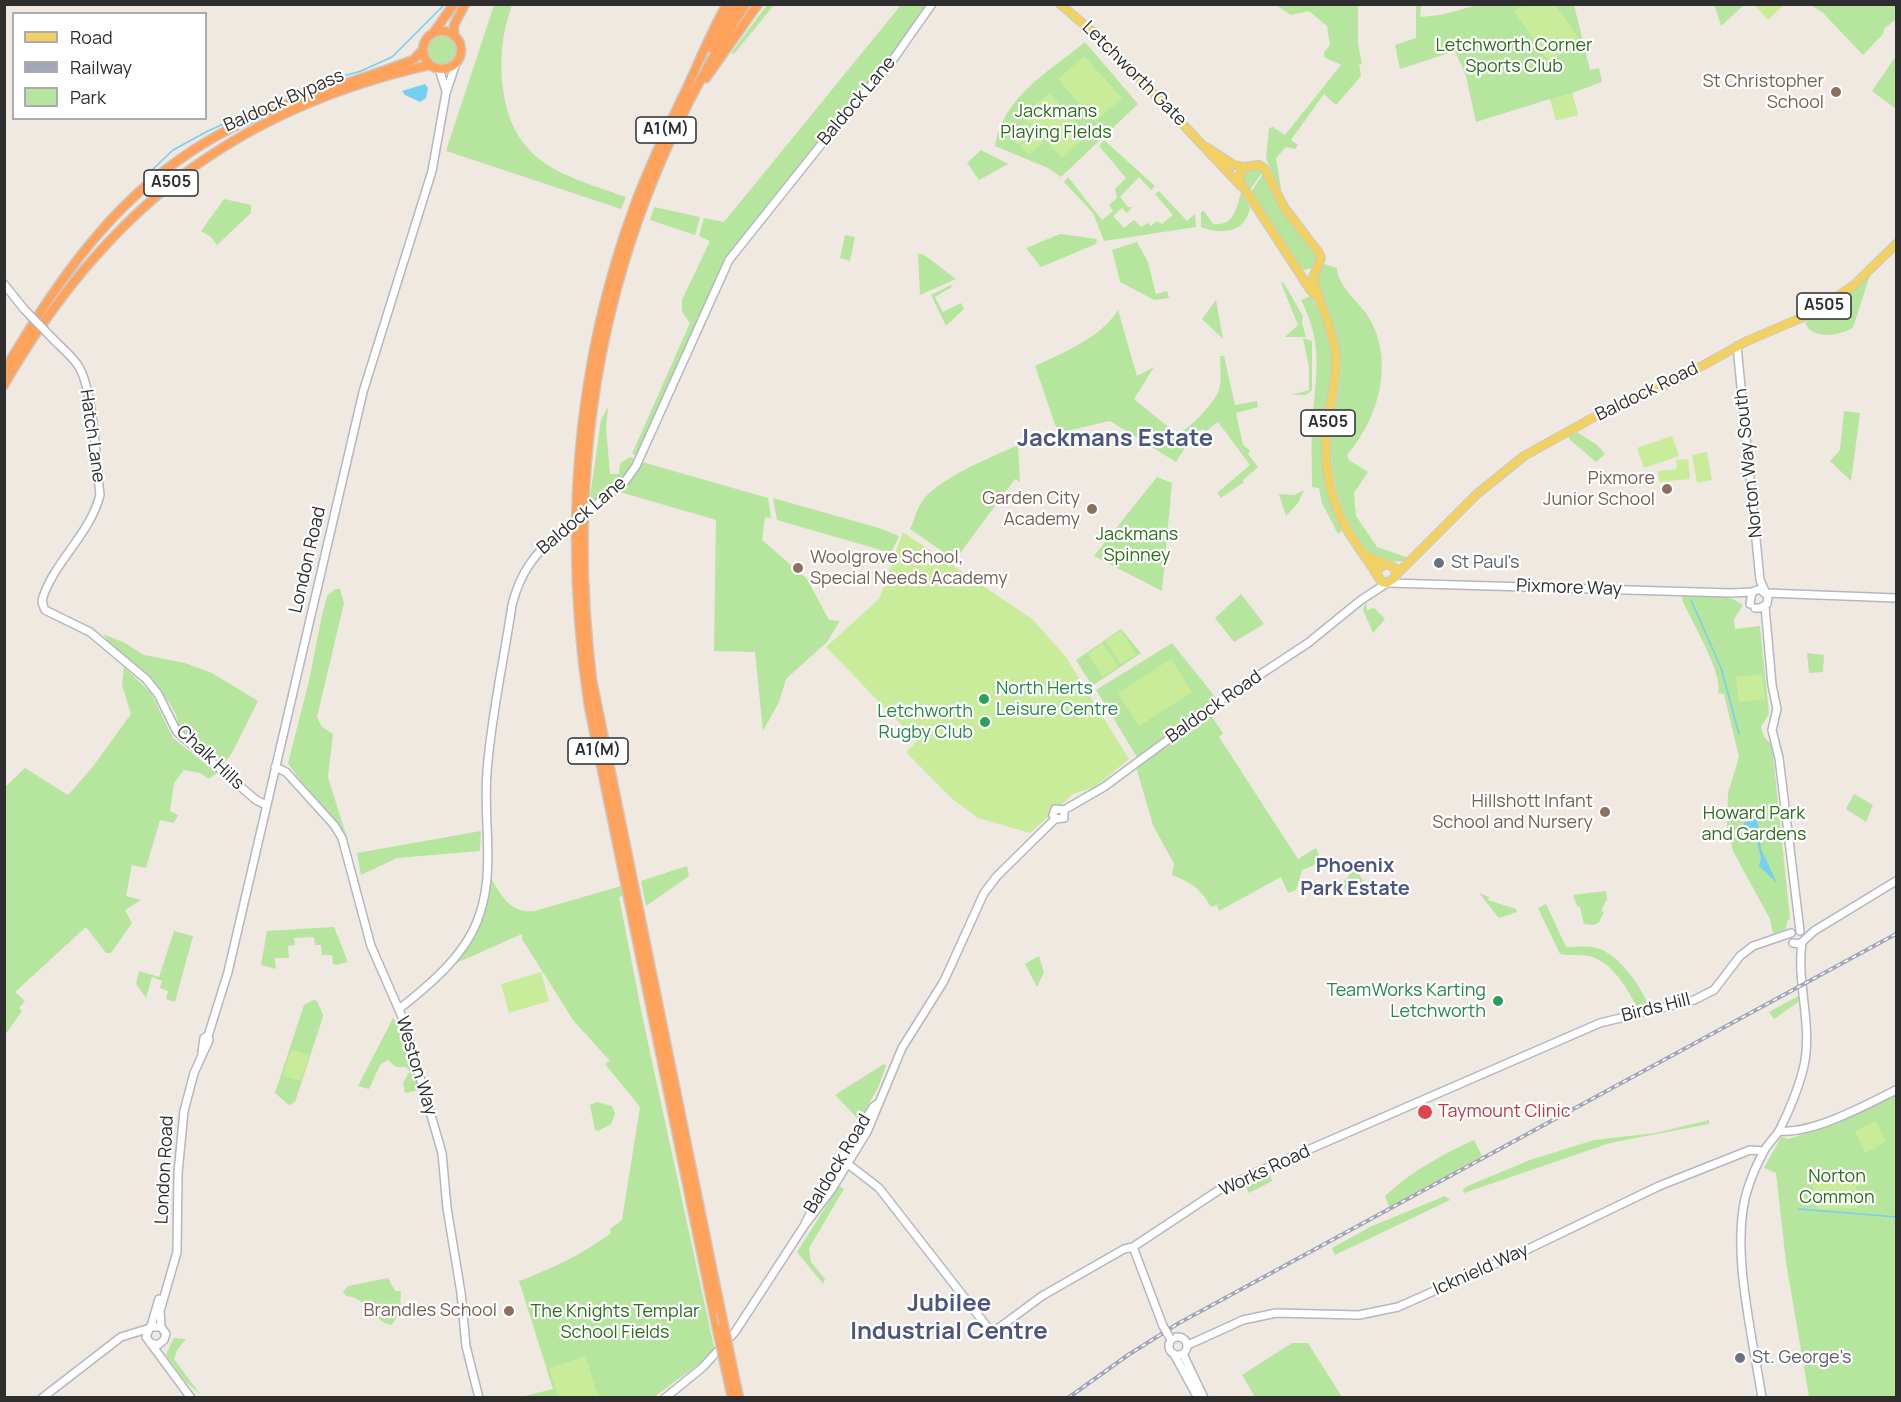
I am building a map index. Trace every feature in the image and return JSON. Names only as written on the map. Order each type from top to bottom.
[{"type":"highway","points":[[454,4],[434,33],[426,40],[423,50],[430,65],[439,69],[451,67],[456,63],[461,51],[454,35],[454,25],[465,4]]},
{"type":"highway","points":[[686,89],[727,4]]},
{"type":"highway","name":"A1(M)","points":[[732,1398],[589,707],[579,628],[575,560],[579,447],[599,325],[636,201],[686,89],[737,4]]},
{"type":"highway","name":"A1(M)","points":[[739,1398],[600,725],[589,651],[583,576],[584,473],[598,364],[631,237],[646,194],[680,118],[704,72],[746,4]]},
{"type":"highway","points":[[680,118],[758,4]]},
{"type":"highway","points":[[434,33],[444,31],[454,35]]},
{"type":"highway","name":"Baldock Bypass","points":[[4,371],[51,294],[79,254],[113,214],[148,182],[196,148],[249,119],[413,60],[423,50]]},
{"type":"highway","name":"Baldock Bypass","points":[[4,385],[37,333],[86,265],[126,222],[166,186],[221,148],[290,112],[374,81],[430,65]]},
{"type":"main road","name":"Letchworth Gate","points":[[1060,4],[1109,46],[1242,187],[1300,273]]},
{"type":"main road","name":"Letchworth Gate","points":[[1205,146],[1234,165],[1244,167],[1259,165],[1264,168],[1284,207],[1319,253],[1321,258],[1315,270]]},
{"type":"main road","points":[[1242,187],[1238,179],[1244,167]]},
{"type":"main road","name":"Baldock Road","points":[[1396,575],[1477,494],[1524,456],[1573,428],[1666,386],[1737,346],[1829,303],[1869,272],[1896,244]]},
{"type":"main road","points":[[1300,273],[1315,270]]},
{"type":"main road","name":"A505","points":[[1315,270],[1313,277],[1318,297],[1328,319],[1335,357],[1335,388],[1327,429],[1327,469],[1336,506],[1344,525],[1378,576]]},
{"type":"main road","name":"A505","points":[[1300,273],[1318,297]]},
{"type":"main road","points":[[1363,554],[1387,564],[1395,568],[1396,575],[1388,583],[1378,576],[1379,568],[1387,564],[1410,560]]},
{"type":"street","name":"Baldock Lane","points":[[399,1009],[447,966],[469,938],[481,912],[486,882],[489,748],[512,605],[518,584],[530,561],[561,532],[626,480],[639,459],[729,260],[828,136],[892,61],[933,4]]},
{"type":"street","name":"London Road","points":[[161,1343],[166,1334],[161,1327],[159,1314],[177,1252],[177,1193],[182,1122],[228,972],[365,382],[432,171],[446,93],[456,63]]},
{"type":"street","name":"London Road","points":[[439,69],[446,93]]},
{"type":"street","name":"Hatch Lane","points":[[4,284],[24,309],[78,366],[88,392],[100,495],[97,508],[43,595],[42,602],[45,610],[51,615],[90,632],[128,664]]},
{"type":"street","name":"Norton Way South","points":[[1737,346],[1760,580],[1766,592],[1767,604]]},
{"type":"street","points":[[1723,354],[1738,361]]},
{"type":"street","points":[[1396,575],[1407,583]]},
{"type":"street","name":"Baldock Road","points":[[665,1398],[703,1367],[735,1332],[874,1117],[877,1104],[910,1032],[944,981],[984,893],[997,876],[1055,819],[1053,815],[1055,809],[1064,810],[1104,787],[1223,699],[1308,643],[1361,600],[1373,588],[1378,576]]},
{"type":"street","points":[[1760,580],[1754,590],[1753,606],[1764,617]]},
{"type":"street","name":"Baldock Road","points":[[1361,600],[1388,583]]},
{"type":"street","name":"Pixmore Way","points":[[1388,583],[1731,593],[1754,590],[1766,592]]},
{"type":"street","points":[[1766,592],[1779,595],[1896,598]]},
{"type":"street","name":"Pixmore Way","points":[[1731,593],[1753,606]]},
{"type":"street","points":[[1753,606],[1767,604],[1779,595]]},
{"type":"street","points":[[1762,1398],[1740,1233],[1743,1204],[1764,1151],[1780,1131],[1800,1080],[1807,1046],[1796,910],[1779,758],[1772,730],[1777,709],[1764,617],[1767,604]]},
{"type":"street","name":"Chalk Hills","points":[[128,664],[146,680],[162,702],[177,732],[256,800],[266,805]]},
{"type":"street","name":"Weston Way","points":[[275,768],[286,772],[342,838],[371,946],[399,1009],[442,1153],[447,1208],[461,1293],[466,1346],[479,1398]]},
{"type":"street","points":[[1792,942],[1798,935],[1814,931],[1896,881]]},
{"type":"street","points":[[1792,942],[1798,935]]},
{"type":"street","name":"Birds Hill","points":[[1557,1041],[1600,1023],[1694,1000],[1714,990],[1736,961],[1750,948],[1772,939],[1798,935]]},
{"type":"street","points":[[1772,939],[1792,942]]},
{"type":"street","points":[[1792,942],[1801,962]]},
{"type":"street","name":"Works Road","points":[[843,1166],[860,1174],[885,1195],[992,1333],[1041,1296],[1124,1249],[1132,1247],[1219,1190],[1264,1168],[1557,1041]]},
{"type":"street","points":[[1780,1131],[1790,1132],[1817,1124],[1896,1090]]},
{"type":"street","name":"Icknield Way","points":[[1188,1345],[1243,1320],[1276,1314],[1310,1312],[1352,1315],[1398,1307],[1485,1269],[1670,1181],[1750,1150],[1764,1151]]},
{"type":"street","points":[[1132,1247],[1163,1326],[1171,1338],[1170,1348],[1198,1398]]},
{"type":"street","name":"London Road","points":[[149,1342],[149,1328],[154,1310],[166,1290]]},
{"type":"street","points":[[42,1398],[112,1342],[129,1334],[161,1327]]},
{"type":"street","points":[[129,1334],[149,1342],[161,1343],[164,1364]]},
{"type":"street","points":[[1171,1338],[1182,1338],[1188,1345],[1183,1354]]},
{"type":"street","points":[[149,1342],[191,1398]]},
{"type":"street","points":[[1174,1354],[1183,1354]]},
{"type":"street","points":[[1183,1354],[1204,1398]]},
{"type":"green space","points":[[1714,4],[1744,4],[1744,5],[1721,26]]},
{"type":"green space","points":[[1754,4],[1784,4],[1784,5],[1768,20]]},
{"type":"green space","points":[[494,5],[512,5],[504,36],[501,68],[509,115],[518,135],[530,151],[545,163],[582,182],[626,197],[621,209],[446,151]]},
{"type":"green space","points":[[767,5],[774,5],[734,54],[731,53]]},
{"type":"green space","points":[[901,5],[929,5],[885,66],[729,255],[638,457],[632,454],[690,323],[682,312],[682,300],[710,241],[699,236],[704,218],[724,222]]},
{"type":"green space","points":[[1276,5],[1358,5],[1358,44],[1362,64],[1359,65],[1361,76],[1336,105],[1324,94],[1291,140],[1298,145],[1295,149],[1286,147],[1276,158],[1281,189],[1278,188],[1266,158],[1269,128],[1273,127],[1285,135],[1341,65],[1324,57],[1324,52],[1330,45],[1327,26],[1309,11],[1291,15]]},
{"type":"green space","name":"Letchworth Corner Sports Club","points":[[1416,5],[1421,5],[1420,17],[1440,15],[1478,5],[1574,5],[1590,70],[1599,68],[1602,82],[1572,93],[1578,115],[1556,120],[1550,99],[1476,122],[1466,76],[1455,51],[1400,69],[1395,45],[1416,38]]},
{"type":"green space","points":[[1524,5],[1555,5],[1580,40],[1549,62],[1514,11]]},
{"type":"green space","points":[[1810,5],[1896,5],[1896,19],[1884,29],[1883,34],[1863,55],[1822,12]]},
{"type":"green space","points":[[442,36],[452,40],[456,50],[452,60],[442,64],[432,60],[428,50],[432,40]]},
{"type":"green space","name":"Jackmans Playing FIelds","points":[[1085,42],[1138,104],[1061,177],[1048,168],[995,146],[1007,113],[1018,99],[1030,86]]},
{"type":"green space","points":[[1084,56],[1122,98],[1095,122],[1058,79]]},
{"type":"green space","points":[[1896,56],[1896,109],[1872,91]]},
{"type":"green space","points":[[1049,93],[1088,135],[1062,158],[1023,116]]},
{"type":"green space","points":[[1572,93],[1578,115],[1556,120],[1550,99]]},
{"type":"green space","points":[[1025,123],[1033,132],[1018,145],[1010,136]]},
{"type":"green space","points":[[1034,133],[1043,143],[1029,155],[1020,146]]},
{"type":"green space","points":[[1104,140],[1155,186],[1151,190],[1139,177],[1120,197],[1128,207],[1132,207],[1127,213],[1122,208],[1113,216],[1124,228],[1134,220],[1141,227],[1148,223],[1151,226],[1157,221],[1162,224],[1173,215],[1155,194],[1159,191],[1187,221],[1195,214],[1196,227],[1104,241],[1093,213],[1064,182],[1068,177],[1102,220],[1113,211],[1109,205],[1117,198],[1115,189],[1126,178],[1099,146]]},
{"type":"green space","points":[[981,150],[1008,164],[979,180],[967,163]]},
{"type":"green space","points":[[1250,168],[1258,169],[1262,173],[1249,191],[1243,177]]},
{"type":"green space","points":[[1263,174],[1319,257],[1314,267],[1305,270],[1300,267],[1251,192]]},
{"type":"green space","points":[[1241,192],[1250,208],[1243,223],[1224,231],[1201,227],[1201,212],[1204,211],[1213,224],[1220,224],[1230,219],[1236,210]]},
{"type":"green space","points":[[224,199],[251,205],[251,213],[217,245],[211,237],[201,231]]},
{"type":"green space","points":[[654,207],[700,217],[695,235],[650,220]]},
{"type":"green space","points":[[1060,234],[1097,239],[1096,244],[1041,267],[1026,248]]},
{"type":"green space","points":[[845,235],[855,237],[850,261],[840,258]]},
{"type":"green space","points":[[1137,242],[1148,262],[1156,294],[1167,291],[1169,298],[1154,300],[1120,282],[1112,250]]},
{"type":"green space","points":[[918,254],[923,254],[956,279],[920,295]]},
{"type":"green space","points":[[1324,264],[1337,268],[1340,280],[1366,313],[1375,330],[1380,348],[1382,367],[1375,405],[1359,440],[1347,455],[1349,460],[1368,472],[1354,493],[1356,516],[1377,547],[1406,557],[1404,561],[1381,559],[1364,547],[1348,520],[1337,492],[1331,446],[1339,388],[1339,349],[1329,310],[1317,281],[1317,274]]},
{"type":"green space","points":[[1870,275],[1853,328],[1827,335],[1809,329],[1805,323]]},
{"type":"green space","points":[[1283,282],[1303,316],[1302,323],[1306,337],[1285,337],[1298,325],[1281,283]]},
{"type":"green space","points":[[951,285],[952,287],[935,297],[943,312],[961,303],[964,309],[946,326],[931,295]]},
{"type":"green space","points":[[1311,296],[1322,316],[1332,349],[1332,384],[1324,425],[1329,479],[1343,530],[1338,534],[1322,503],[1319,488],[1312,487],[1313,413],[1317,365],[1314,334],[1301,300]]},
{"type":"green space","points":[[1216,300],[1223,339],[1202,319]]},
{"type":"green space","points":[[1118,310],[1137,376],[1154,367],[1134,399],[1177,434],[1194,422],[1219,390],[1220,356],[1224,356],[1235,405],[1257,401],[1258,407],[1236,413],[1243,445],[1250,451],[1248,454],[1258,467],[1243,480],[1244,482],[1221,498],[1217,493],[1250,465],[1218,422],[1205,432],[1202,429],[1188,443],[1176,462],[1110,421],[1058,433],[1035,366],[1092,336],[1111,320]]},
{"type":"green space","points":[[1303,338],[1312,341],[1312,390],[1306,395],[1291,395],[1309,390],[1309,367]]},
{"type":"green space","points":[[608,407],[606,428],[610,474],[619,474],[620,463],[630,457],[636,459],[624,477],[589,505],[601,420]]},
{"type":"green space","points":[[1844,411],[1860,413],[1851,481],[1830,461],[1840,450]]},
{"type":"green space","points":[[1577,432],[1597,445],[1605,454],[1596,462],[1569,439],[1569,436]]},
{"type":"green space","points":[[1672,436],[1679,456],[1644,468],[1637,448]]},
{"type":"green space","points":[[1018,445],[1020,482],[1015,479],[955,560],[910,529],[921,503],[928,494],[965,469]]},
{"type":"green space","points":[[1707,452],[1712,480],[1697,483],[1692,455]]},
{"type":"green space","points":[[1688,459],[1690,479],[1659,482],[1658,471],[1677,469],[1676,460]]},
{"type":"green space","points":[[642,462],[768,498],[771,518],[765,517],[762,540],[807,579],[829,620],[840,621],[827,642],[786,679],[779,702],[763,731],[755,652],[714,651],[716,520],[620,492]]},
{"type":"green space","name":"Jackmans Spinney","points":[[1157,477],[1172,483],[1162,591],[1094,556]]},
{"type":"green space","points":[[1304,490],[1298,503],[1286,516],[1279,494],[1294,495]]},
{"type":"green space","points":[[773,498],[879,528],[899,536],[891,553],[777,520]]},
{"type":"green space","name":"North Herts Leisure Centre","points":[[903,532],[1032,619],[1066,657],[1129,759],[1095,787],[1073,794],[1030,833],[978,818],[951,798],[906,752],[917,741],[826,647],[879,599]]},
{"type":"green space","points":[[335,589],[340,589],[344,603],[317,717],[322,727],[333,734],[328,777],[347,838],[311,796],[288,763],[309,681],[327,596]]},
{"type":"green space","points":[[1241,594],[1264,624],[1234,642],[1215,618]]},
{"type":"green space","name":"Howard Park and Gardens","points":[[1683,595],[1733,599],[1743,605],[1734,619],[1735,629],[1760,626],[1769,714],[1761,727],[1764,737],[1772,745],[1790,919],[1787,921],[1786,929],[1773,934],[1770,919],[1733,851],[1727,829],[1728,793],[1739,757],[1724,694],[1718,693],[1719,685],[1712,661],[1682,600]]},
{"type":"green space","points":[[1366,601],[1367,610],[1374,608],[1385,619],[1373,633],[1363,610]]},
{"type":"green space","points":[[1121,629],[1141,653],[1092,686],[1076,660]]},
{"type":"green space","points":[[1121,631],[1136,654],[1121,664],[1105,641]]},
{"type":"green space","points":[[103,634],[125,643],[144,655],[185,663],[212,673],[258,701],[232,753],[221,767],[178,729],[177,717],[161,692],[111,645]]},
{"type":"green space","points":[[1102,643],[1118,666],[1103,677],[1088,654]]},
{"type":"green space","points":[[1172,643],[1216,698],[1137,757],[1096,690]]},
{"type":"green space","points":[[1807,653],[1824,655],[1823,672],[1809,673]]},
{"type":"green space","points":[[1171,659],[1192,692],[1139,726],[1118,693]]},
{"type":"green space","points":[[124,667],[151,693],[173,738],[217,773],[209,779],[200,773],[184,770],[174,783],[170,811],[178,815],[174,823],[160,820],[146,868],[132,865],[126,896],[141,900],[125,910],[132,923],[111,953],[106,953],[86,927],[15,992],[25,1001],[19,1008],[22,1011],[5,1035],[5,787],[25,768],[68,795],[91,769],[131,714],[122,685]]},
{"type":"green space","points":[[1762,674],[1765,699],[1739,702],[1736,677]]},
{"type":"green space","points":[[1203,713],[1206,717],[1210,714],[1223,733],[1219,737],[1298,859],[1316,848],[1322,862],[1302,870],[1296,890],[1288,893],[1281,877],[1219,911],[1217,906],[1220,904],[1211,907],[1195,887],[1172,875],[1174,864],[1153,825],[1136,767]]},
{"type":"green space","points":[[1854,794],[1873,805],[1866,822],[1846,809]]},
{"type":"green space","points":[[481,831],[480,851],[397,858],[361,875],[357,853]]},
{"type":"green space","points":[[1345,860],[1354,863],[1363,882],[1348,892],[1341,884],[1349,876]]},
{"type":"green space","points":[[687,866],[689,876],[646,906],[641,881]]},
{"type":"green space","name":"The Knights Templar School Fields","points":[[490,877],[513,907],[526,911],[535,911],[621,886],[623,896],[619,897],[643,1020],[715,1352],[654,1397],[521,1397],[553,1389],[519,1281],[578,1255],[611,1233],[610,1229],[622,1220],[640,1107],[605,1064],[610,1061],[573,1020],[522,939],[522,934],[452,965],[473,935],[483,913]]},
{"type":"green space","points":[[1606,891],[1607,899],[1599,922],[1594,925],[1584,924],[1580,907],[1577,906],[1573,895]]},
{"type":"green space","points":[[1479,893],[1489,897],[1488,900],[1516,909],[1517,912],[1499,918]]},
{"type":"green space","points":[[1546,904],[1566,947],[1592,947],[1615,958],[1629,973],[1649,1006],[1638,1008],[1618,977],[1598,959],[1585,955],[1560,954],[1538,908]]},
{"type":"green space","points":[[334,927],[348,962],[333,964],[332,955],[322,955],[321,945],[315,945],[314,937],[294,938],[295,945],[288,946],[289,958],[275,958],[276,969],[261,965],[267,931]]},
{"type":"green space","points":[[174,931],[193,936],[175,1002],[166,999],[168,991],[160,988],[162,981],[152,977],[146,998],[136,984],[139,971],[159,977]]},
{"type":"green space","points":[[1039,956],[1044,972],[1037,987],[1025,964]]},
{"type":"green space","points":[[541,972],[549,1001],[509,1013],[501,984]]},
{"type":"green space","points":[[1800,995],[1801,1000],[1774,1019],[1769,1012]]},
{"type":"green space","points":[[313,1000],[317,1001],[323,1015],[322,1020],[295,1102],[289,1105],[275,1093],[304,1005]]},
{"type":"green space","points":[[393,1018],[402,1031],[420,1090],[405,1093],[403,1083],[410,1071],[406,1067],[396,1067],[388,1060],[380,1065],[369,1089],[358,1086]]},
{"type":"green space","points":[[291,1050],[309,1055],[301,1081],[283,1076]]},
{"type":"green space","points":[[884,1064],[886,1066],[878,1088],[859,1120],[835,1095]]},
{"type":"green space","name":"Norton Common","points":[[1896,1095],[1896,1397],[1809,1397],[1786,1262],[1776,1173],[1764,1168],[1781,1137],[1788,1139],[1839,1123]]},
{"type":"green space","points":[[597,1102],[612,1106],[615,1114],[611,1124],[598,1131],[595,1130],[590,1105]]},
{"type":"green space","points":[[1709,1120],[1709,1124],[1610,1143],[1464,1193],[1463,1189],[1470,1185],[1530,1160],[1594,1140],[1655,1133]]},
{"type":"green space","points":[[1876,1121],[1886,1142],[1865,1153],[1855,1131]]},
{"type":"green space","points":[[1474,1140],[1482,1156],[1389,1207],[1385,1196],[1395,1187],[1427,1164]]},
{"type":"green space","points":[[1269,1171],[1272,1181],[1249,1193],[1244,1183]]},
{"type":"green space","points":[[1862,1172],[1863,1185],[1856,1186],[1857,1208],[1818,1209],[1818,1204],[1813,1204],[1814,1175]]},
{"type":"green space","points":[[839,1186],[844,1189],[809,1248],[811,1262],[825,1279],[823,1284],[797,1252]]},
{"type":"green space","points":[[1445,1196],[1450,1200],[1335,1255],[1332,1248],[1372,1226]]},
{"type":"green space","points":[[388,1278],[395,1291],[401,1291],[400,1312],[392,1325],[380,1320],[360,1301],[346,1296],[343,1292],[348,1286]]},
{"type":"green space","points":[[174,1338],[186,1339],[177,1350],[174,1359],[200,1394],[186,1382],[166,1354]]},
{"type":"green space","points":[[1292,1343],[1308,1343],[1342,1397],[1255,1397],[1242,1375]]},
{"type":"green space","points":[[586,1356],[598,1397],[558,1397],[549,1368]]},
{"type":"water","points":[[425,84],[428,88],[426,98],[420,102],[405,95],[402,91]]},
{"type":"water","points":[[1750,815],[1757,817],[1761,849],[1777,883],[1759,866],[1761,858],[1756,837],[1741,828]]},
{"type":"water","points":[[1853,1191],[1853,1202],[1822,1203],[1822,1192]]},
{"type":"waterway","points":[[150,172],[173,150],[208,131],[305,87],[361,71],[392,57],[445,4]]},
{"type":"waterway","points":[[1691,600],[1721,668],[1739,734]]},
{"type":"waterway","points":[[1799,1209],[1896,1217]]},
{"type":"railway","points":[[1068,1398],[1128,1355],[1179,1323],[1896,934]]},
{"type":"place","name":"St Christopher School","points":[[1836,92]]},
{"type":"place","name":"Pixmore Junior School","points":[[1667,489]]},
{"type":"place","name":"Garden City Academy","points":[[1092,509]]},
{"type":"place","name":"St Paul's","points":[[1439,563]]},
{"type":"place","name":"Woolgrove School, Special Needs Academy","points":[[798,568]]},
{"type":"place","name":"North Herts Leisure Centre","points":[[984,699]]},
{"type":"place","name":"Letchworth Rugby Club","points":[[985,722]]},
{"type":"place","name":"Hillshott Infant School and Nursery","points":[[1605,812]]},
{"type":"place","name":"TeamWorks Karting Letchworth","points":[[1498,1001]]},
{"type":"place","name":"Taymount Clinic","points":[[1425,1112]]},
{"type":"place","name":"Brandles School","points":[[509,1311]]},
{"type":"place","name":"St. George's","points":[[1740,1358]]},
{"type":"district","name":"Jackmans Estate","points":[[1115,439]]},
{"type":"district","name":"Phoenix Park Estate","points":[[1355,878]]},
{"type":"district","name":"Jubilee Industrial Centre","points":[[949,1318]]}]
